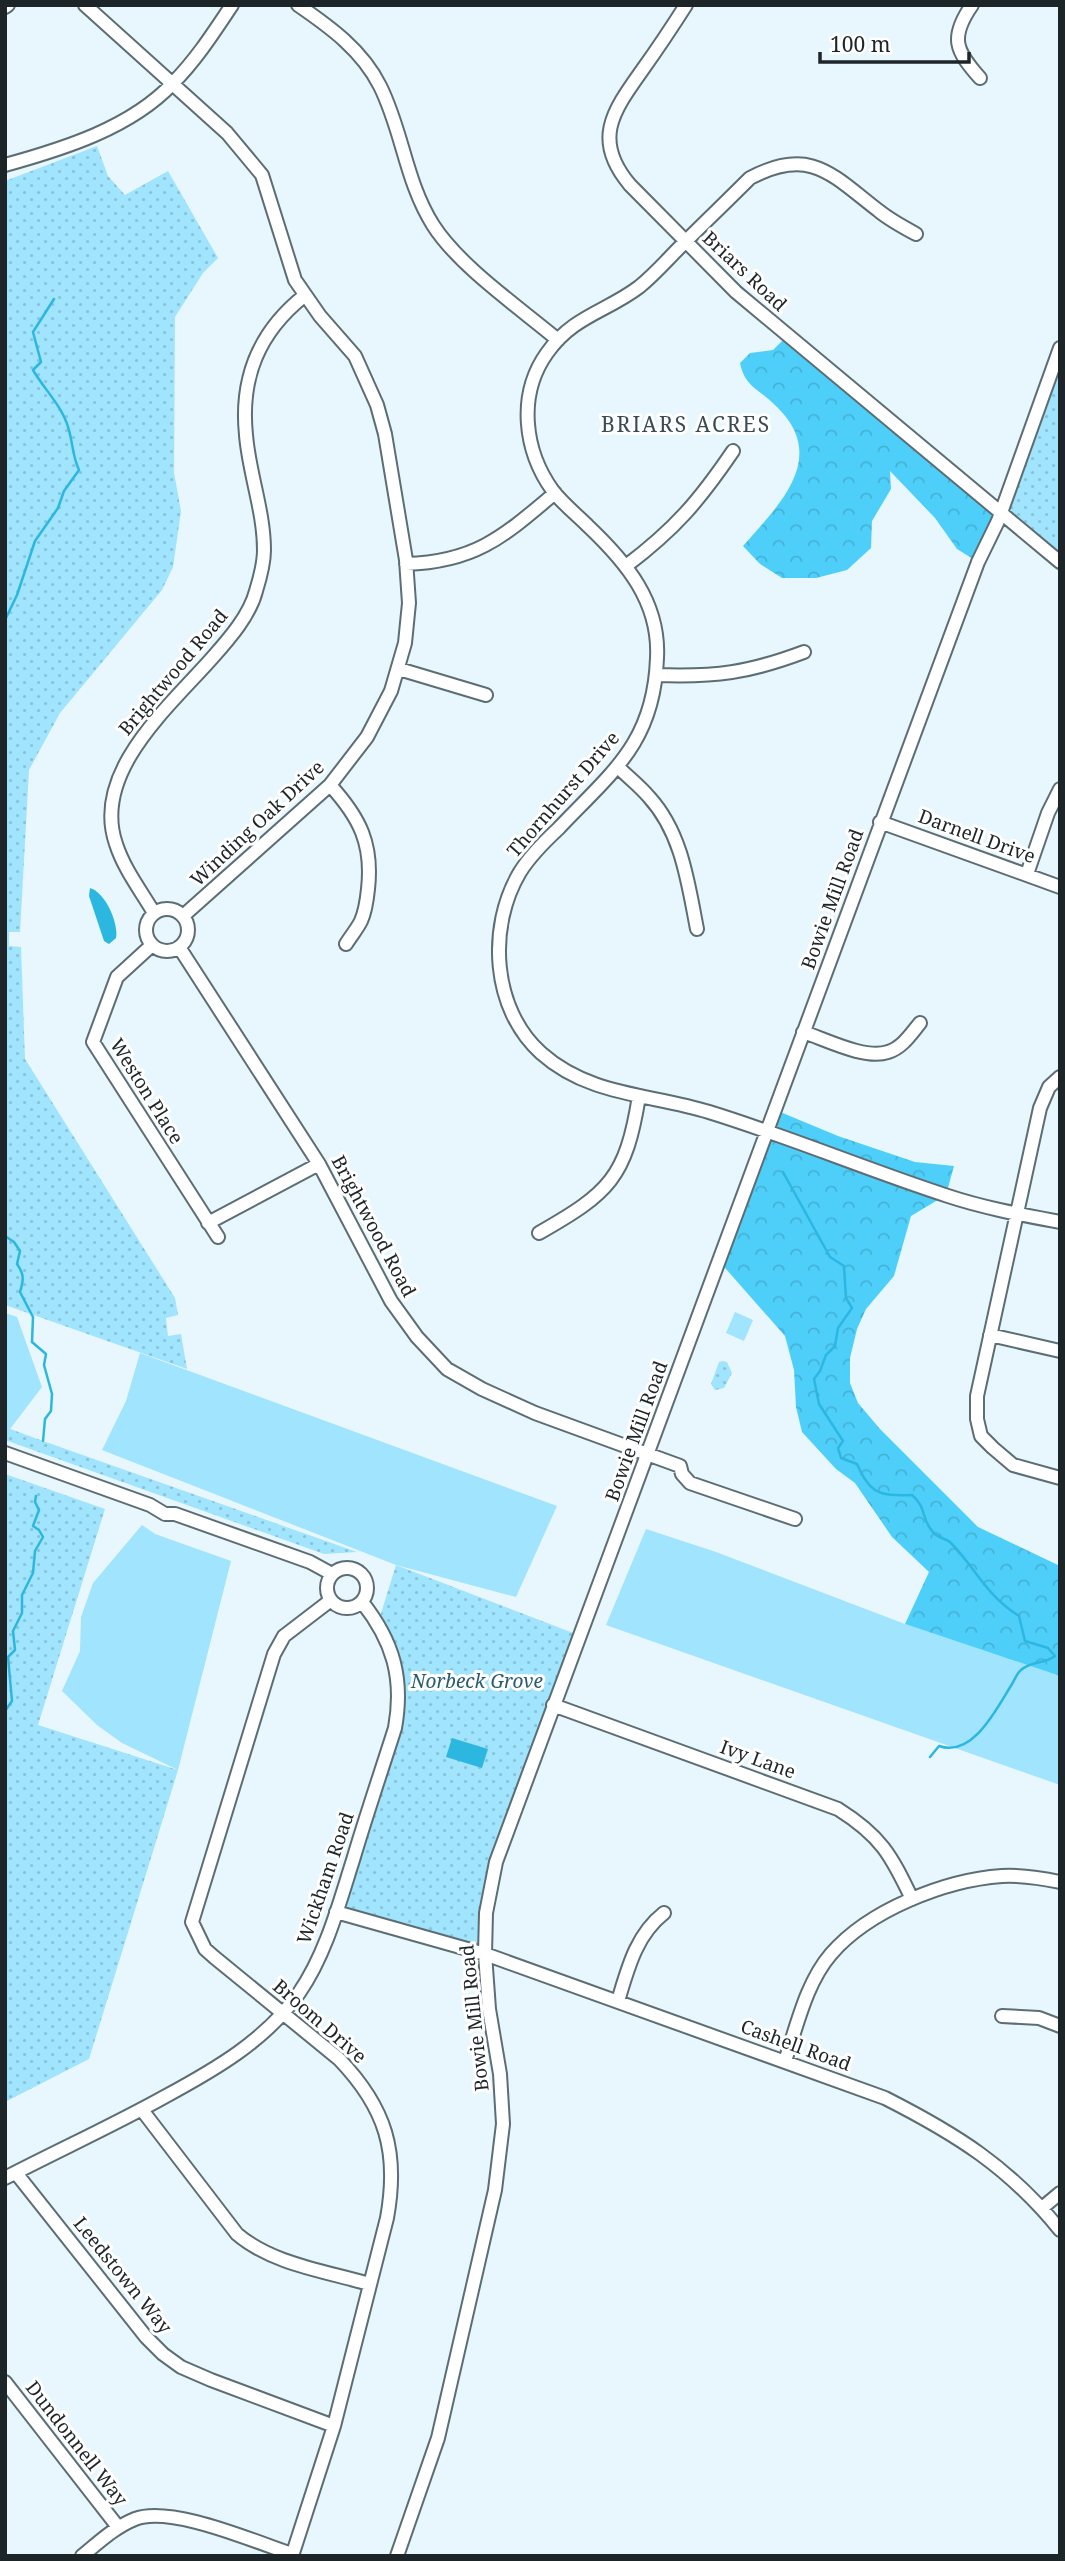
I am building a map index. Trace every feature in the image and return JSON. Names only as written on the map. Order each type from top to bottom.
[{"type":"street","name":"Winding Oak Drive","points":[[85,5],[227,133],[262,174],[287,260],[304,296],[355,356],[377,405],[385,434],[406,564],[410,603],[405,643],[399,669],[382,712],[367,737],[330,785],[183,916]]},
{"type":"street","points":[[5,166],[77,141],[121,122],[147,106],[173,83],[207,42],[232,5]]},
{"type":"street","points":[[298,5],[347,41],[374,75],[389,109],[414,189],[441,236],[466,263],[558,340]]},
{"type":"street","name":"Briars Road","points":[[686,5],[613,113],[609,143],[612,156],[624,177],[685,242],[766,318],[1060,562]]},
{"type":"street","points":[[971,5],[957,40],[961,57],[980,78]]},
{"type":"street","name":"Thornhurst Drive","points":[[916,234],[882,214],[832,174],[813,165],[793,163],[770,167],[750,178],[642,284],[583,318],[558,340],[543,360],[530,392],[529,435],[534,454],[555,493],[616,552],[642,590],[654,621],[658,647],[657,675],[654,698],[646,723],[618,767],[538,849],[521,871],[510,893],[500,925],[501,978],[513,1014],[523,1031],[540,1052],[570,1075],[601,1087],[702,1110],[766,1130],[951,1197],[1060,1222]]},
{"type":"street","name":"Brightwood Road","points":[[154,913],[116,845],[111,826],[110,801],[130,754],[243,619],[255,596],[264,552],[263,531],[246,436],[244,407],[250,373],[270,328],[304,296]]},
{"type":"street","name":"Bowie Mill Road","points":[[397,2556],[439,2438],[495,2190],[503,2124],[500,2074],[489,2009],[485,1954],[486,1913],[496,1862],[880,822],[978,562],[998,521],[1060,348]]},
{"type":"street","points":[[626,566],[661,539],[687,513],[733,451]]},
{"type":"street","points":[[406,564],[437,563],[464,556],[489,544],[555,493]]},
{"type":"street","points":[[657,675],[703,677],[733,674],[804,652]]},
{"type":"street","points":[[399,669],[486,695]]},
{"type":"street","points":[[618,767],[651,799],[674,833],[683,860],[697,929]]},
{"type":"street","points":[[330,785],[355,816],[367,845],[367,897],[362,920],[346,944]]},
{"type":"street","points":[[1027,874],[1048,813],[1060,789]]},
{"type":"street","name":"Darnell Drive","points":[[880,822],[1060,887]]},
{"type":"street","points":[[169,909],[183,916],[188,931],[185,941],[179,947],[167,952],[152,945],[146,929],[154,913],[169,909]]},
{"type":"street","name":"Weston Place","points":[[152,945],[117,977],[93,1042],[218,1237]]},
{"type":"street","name":"Brightwood Road","points":[[179,947],[319,1164],[391,1301],[417,1337],[447,1369],[482,1389],[535,1413],[680,1466],[685,1480],[690,1483],[795,1519]]},
{"type":"street","points":[[803,1031],[866,1054],[888,1052],[905,1042],[919,1023]]},
{"type":"street","points":[[1060,1077],[1049,1087],[1040,1108],[977,1391],[977,1419],[981,1436],[1013,1465],[1060,1478]]},
{"type":"street","points":[[539,1233],[579,1210],[613,1179],[626,1154],[639,1096]]},
{"type":"street","points":[[208,1223],[319,1164]]},
{"type":"street","points":[[990,1335],[1060,1351]]},
{"type":"street","points":[[5,1453],[150,1505],[156,1503],[172,1508],[175,1514],[310,1562],[332,1574]]},
{"type":"street","points":[[349,1567],[361,1573],[368,1591],[362,1602],[346,1608],[331,1600],[327,1584],[332,1574],[349,1567]]},
{"type":"street","name":"Broom Drive","points":[[292,2555],[334,2426],[392,2190],[393,2165],[388,2137],[368,2093],[355,2076],[339,2059],[205,1949],[192,1923],[278,1644],[331,1600]]},
{"type":"street","name":"Wickham Road","points":[[10,2176],[142,2110],[237,2055],[284,2013],[307,1979],[336,1912],[395,1728],[399,1706],[399,1681],[390,1650],[378,1623],[362,1602]]},
{"type":"street","name":"Ivy Lane","points":[[553,1705],[838,1809],[859,1822],[878,1839],[892,1858],[912,1899]]},
{"type":"street","points":[[785,2061],[819,1971],[831,1954],[858,1928],[912,1899],[972,1879],[1034,1877],[1060,1882]]},
{"type":"street","points":[[344,1888],[348,1903],[364,1920]]},
{"type":"street","name":"Cashell Road","points":[[336,1912],[485,1954],[885,2098],[938,2125],[994,2163],[1042,2208],[1060,2230]]},
{"type":"street","points":[[618,2000],[639,1942],[648,1925],[664,1913]]},
{"type":"street","points":[[1002,2016],[1039,2018],[1060,2026]]},
{"type":"street","points":[[142,2110],[237,2234],[249,2244],[275,2257],[369,2284]]},
{"type":"street","name":"Leedstown Way","points":[[10,2176],[163,2354],[181,2367],[211,2380],[334,2426]]},
{"type":"street","points":[[1042,2208],[1060,2193]]},
{"type":"street","name":"Dundonnell Way","points":[[5,2382],[118,2527]]},
{"type":"street","points":[[82,2556],[118,2527],[148,2516],[180,2517],[292,2555]]},
{"type":"green space","points":[[97,146],[108,176],[125,195],[168,171],[218,258],[203,273],[175,317],[174,473],[181,511],[173,567],[162,590],[60,713],[29,770],[20,932],[9,932],[9,946],[21,947],[25,1059],[175,1298],[178,1315],[166,1318],[168,1336],[181,1334],[187,1369],[5,1305],[5,181]]},
{"type":"green space","points":[[787,336],[1000,511],[978,562],[957,549],[935,518],[890,471],[891,489],[872,521],[871,548],[847,570],[816,578],[782,578],[760,564],[743,546],[771,514],[793,480],[799,463],[799,444],[792,426],[777,407],[749,383],[740,363],[750,353],[773,350]]},
{"type":"green space","points":[[1060,346],[1060,562],[1000,511]]},
{"type":"green space","points":[[773,1109],[838,1136],[915,1162],[954,1166],[946,1195],[911,1216],[894,1276],[866,1309],[857,1329],[850,1358],[850,1383],[858,1403],[880,1429],[978,1527],[1060,1566],[1060,1676],[905,1624],[929,1572],[892,1537],[855,1483],[836,1469],[802,1432],[796,1407],[794,1370],[785,1336],[719,1261]]},
{"type":"green space","points":[[735,1312],[753,1320],[744,1341],[726,1333]]},
{"type":"green space","points":[[5,1313],[17,1317],[42,1387],[10,1429],[5,1427]]},
{"type":"green space","points":[[140,1353],[557,1506],[516,1597],[396,1565],[102,1450],[126,1401]]},
{"type":"green space","points":[[719,1362],[727,1362],[732,1373],[724,1388],[715,1390],[711,1384]]},
{"type":"green space","points":[[5,1427],[357,1552],[324,1554],[5,1440]]},
{"type":"green space","points":[[5,1474],[105,1509],[38,1725],[178,1770],[89,2059],[5,2102]]},
{"type":"green space","points":[[142,1525],[155,1534],[231,1561],[178,1770],[122,1743],[97,1725],[62,1691],[80,1651],[81,1617],[93,1583]]},
{"type":"green space","points":[[646,1529],[716,1552],[905,1624],[1060,1676],[1060,1785],[606,1625]]},
{"type":"green space","name":"Norbeck Grove","points":[[396,1565],[581,1636],[496,1862],[485,1954],[336,1912],[399,1706],[378,1623]]},
{"type":"shaded area","points":[[90,888],[101,895],[113,917],[116,938],[109,944],[104,941],[89,896]]},
{"type":"shaded area","points":[[452,1738],[488,1749],[482,1768],[446,1757]]},
{"type":"waterway","points":[[5,620],[17,595],[35,541],[58,508],[64,491],[79,470],[65,419],[33,370],[41,362],[33,332],[54,299]]},
{"type":"waterway","points":[[783,1172],[830,1257],[844,1266],[846,1298],[852,1308],[838,1328],[835,1346],[826,1355],[814,1379],[819,1404],[843,1441],[838,1448],[841,1458],[857,1464],[866,1482],[877,1491],[891,1495],[912,1495],[935,1534],[951,1543],[998,1600],[1019,1616],[1025,1641],[1048,1648],[1055,1656],[1020,1671],[991,1717],[973,1738],[963,1745],[951,1748],[939,1746],[930,1757]]},
{"type":"waterway","points":[[5,1236],[14,1242],[20,1251],[17,1264],[23,1277],[20,1292],[33,1317],[32,1342],[46,1354],[44,1365],[52,1394],[51,1411],[45,1419],[43,1441]]},
{"type":"waterway","points":[[5,1711],[12,1701],[8,1657],[15,1650],[13,1631],[22,1613],[22,1595],[33,1573],[35,1551],[43,1537],[33,1526],[39,1510],[35,1502],[36,1496]]},
{"type":"district","name":"BRIARS ACRES","points":[[686,424]]}]
